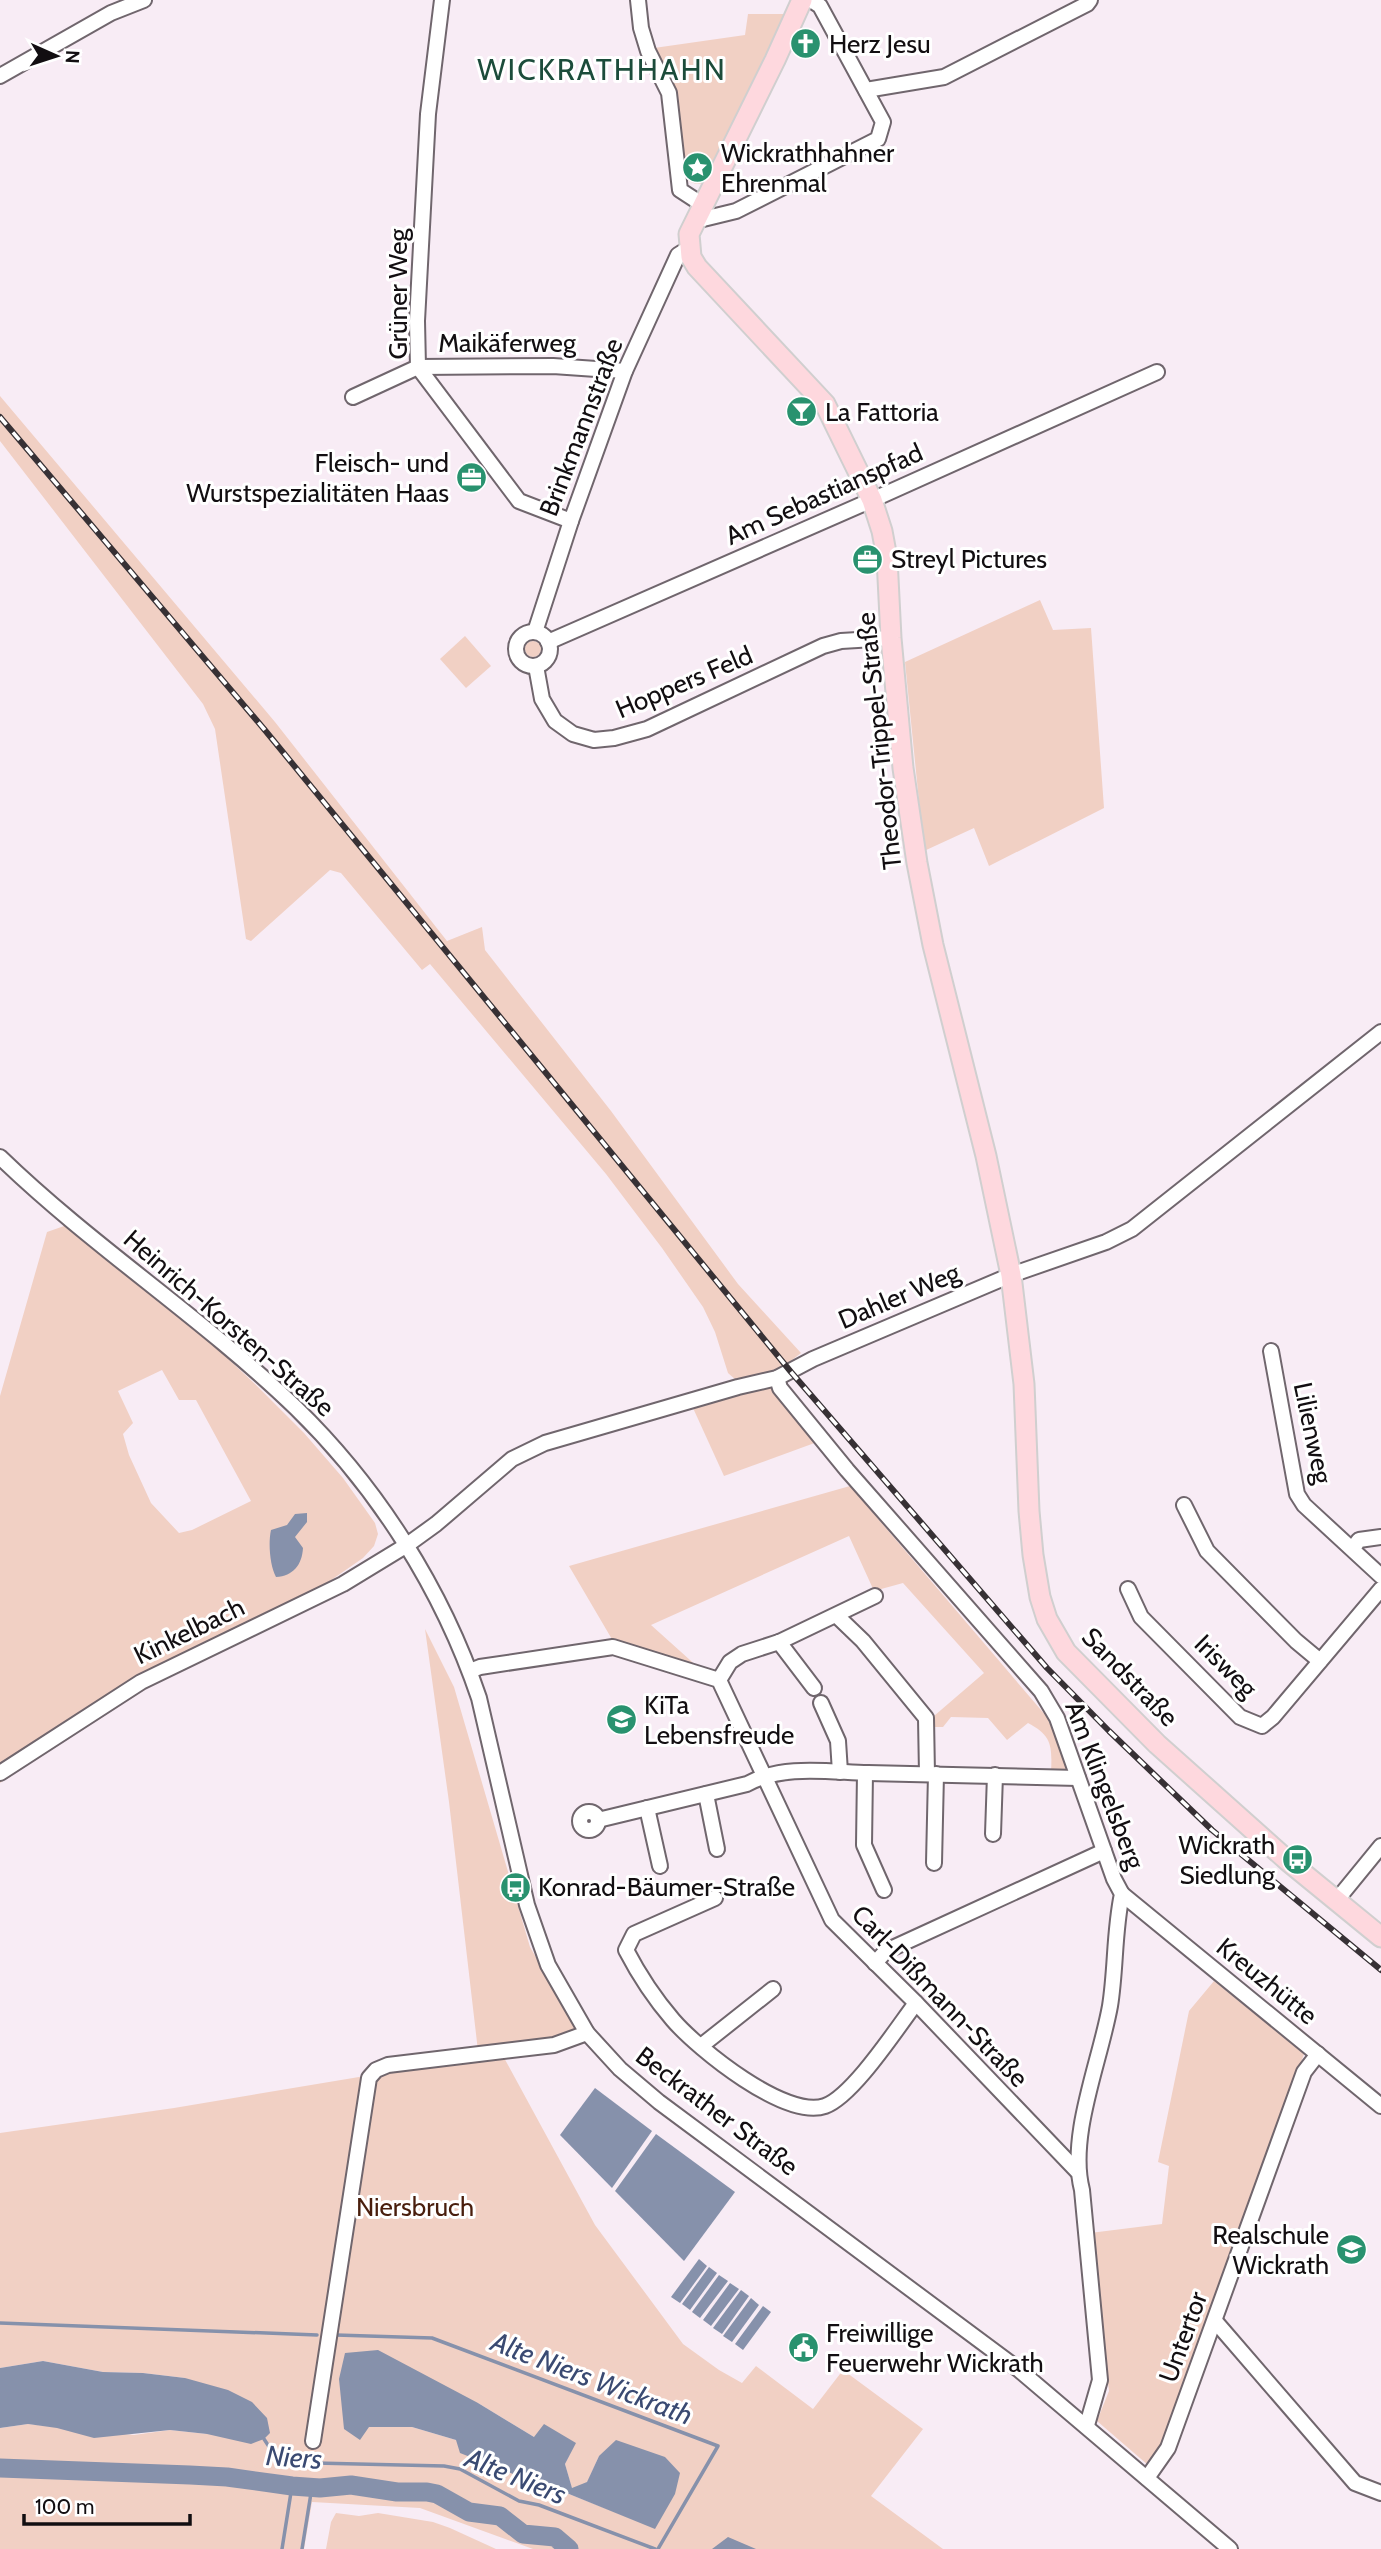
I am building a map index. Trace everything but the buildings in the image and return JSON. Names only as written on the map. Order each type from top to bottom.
[{"type":"main road","points":[[690,252],[689,234],[802,0]]},
{"type":"main road","name":"Theodor-Trippel-Straße","points":[[690,252],[697,267],[825,404],[872,500],[882,531],[887,558],[891,638],[904,768],[916,863],[936,957],[986,1156],[1011,1275]]},
{"type":"main road","name":"Sandstraße","points":[[1011,1275],[1024,1384],[1033,1555],[1040,1597],[1051,1629],[1066,1652],[1157,1744],[1288,1861],[1381,1937]]},
{"type":"street","points":[[0,76],[111,13],[144,0]]},
{"type":"street","name":"Grüner Weg","points":[[442,0],[428,114],[418,367],[519,501],[571,521]]},
{"type":"street","points":[[639,0],[645,39],[669,93],[680,190],[700,211],[736,212],[878,139],[883,122],[820,6],[811,0]]},
{"type":"street","points":[[866,90],[944,78],[1087,4],[1090,0]]},
{"type":"street","name":"Brinkmannstraße","points":[[535,632],[571,521],[625,371],[678,255],[690,252]]},
{"type":"street","name":"Maikäferweg","points":[[353,397],[418,367],[553,366],[625,371]]},
{"type":"street","name":"Am Sebastianspfad","points":[[548,642],[1157,372]]},
{"type":"street","points":[[535,632],[543,635],[548,642],[548,657],[536,666],[522,662],[516,650],[524,635],[535,632]]},
{"type":"street","name":"Hoppers Feld","points":[[536,666],[542,699],[555,721],[573,734],[594,740],[614,738],[647,729],[823,646],[841,641],[891,638]]},
{"type":"street","name":"Dahler Weg","points":[[407,1545],[436,1524],[512,1459],[545,1443],[777,1378],[813,1359],[1011,1275],[1106,1242],[1132,1230],[1381,1032]]},
{"type":"street","name":"Heinrich-Korsten-Straße","points":[[0,1157],[58,1210],[294,1406],[351,1467],[407,1545]]},
{"type":"street","name":"Lilienweg","points":[[1271,1351],[1297,1494],[1304,1505],[1381,1576]]},
{"type":"street","name":"Am Klingelsberg","points":[[777,1378],[780,1388],[847,1470],[1041,1691],[1057,1717],[1122,1894],[1118,1912],[1114,1977],[1079,2139],[1077,2171],[1082,2190],[1100,2380],[1087,2425]]},
{"type":"street","points":[[1184,1505],[1207,1551],[1296,1641],[1320,1661]]},
{"type":"street","points":[[1353,1548],[1359,1541],[1381,1537]]},
{"type":"street","name":"Beckrather Straße","points":[[407,1545],[445,1615],[470,1671],[479,1698],[537,1938],[561,1990],[587,2033],[620,2069],[659,2102],[1018,2368],[1230,2549]]},
{"type":"street","name":"Kinkelbach","points":[[0,1773],[141,1682],[343,1584],[407,1545]]},
{"type":"street","name":"Irisweg","points":[[1128,1589],[1141,1617],[1240,1717],[1262,1726],[1273,1717],[1381,1589]]},
{"type":"street","points":[[719,1680],[730,1662],[742,1654],[779,1642],[875,1596]]},
{"type":"street","points":[[837,1616],[863,1642],[926,1718],[934,1863]]},
{"type":"street","points":[[779,1642],[814,1688]]},
{"type":"street","points":[[470,1671],[480,1667],[613,1647],[719,1680],[764,1775]]},
{"type":"street","points":[[821,1703],[838,1741],[840,1772]]},
{"type":"street","points":[[598,1820],[747,1784],[764,1775],[780,1772],[1078,1779]]},
{"type":"street","points":[[866,1773],[864,1845],[884,1890]]},
{"type":"street","name":"Carl-Dißmann-Straße","points":[[764,1775],[832,1920],[916,2003],[1077,2171]]},
{"type":"street","points":[[993,1834],[995,1775]]},
{"type":"street","points":[[706,1794],[718,1849]]},
{"type":"street","points":[[647,1808],[660,1866]]},
{"type":"street","points":[[1336,1901],[1381,1846]]},
{"type":"street","points":[[875,1963],[886,1951],[1104,1851]]},
{"type":"street","name":"Kreuzhütte","points":[[1122,1894],[1381,2106]]},
{"type":"street","points":[[715,1898],[634,1934],[626,1950],[643,1982],[675,2022],[737,2074],[772,2097],[797,2107],[825,2106],[845,2094],[916,2003]]},
{"type":"street","points":[[701,2046],[773,1989]]},
{"type":"street","points":[[313,2441],[369,2078],[376,2070],[388,2065],[554,2045],[587,2033]]},
{"type":"street","name":"Untertor","points":[[1147,2478],[1168,2448],[1304,2072],[1318,2054]]},
{"type":"street","points":[[1215,2321],[1355,2483],[1381,2493]]},
{"type":"green space","points":[[748,14],[786,14],[775,43],[707,181],[694,183],[685,179],[675,98],[654,48],[745,35]]},
{"type":"green space","points":[[0,396],[275,722],[447,941],[482,927],[485,950],[611,1111],[738,1284],[801,1353],[773,1375],[737,1381],[728,1373],[715,1332],[703,1307],[606,1174],[430,964],[422,970],[341,873],[330,870],[251,941],[246,939],[215,729],[203,704],[0,441]]},
{"type":"green space","points":[[1040,600],[1053,630],[1091,628],[1104,808],[989,866],[974,828],[924,851],[905,662]]},
{"type":"green space","points":[[465,636],[491,666],[466,688],[440,659]]},
{"type":"green space","points":[[530,641],[536,641],[541,649],[539,655],[530,657],[525,652],[525,646]]},
{"type":"green space","points":[[67,1225],[194,1327],[304,1433],[343,1478],[375,1523],[378,1534],[374,1546],[363,1558],[324,1585],[149,1687],[0,1783],[0,1396],[47,1232]],"holes":[[[162,1370],[179,1400],[196,1400],[251,1501],[192,1530],[179,1533],[151,1503],[129,1455],[123,1434],[133,1423],[118,1391]]]},
{"type":"green space","points":[[770,1383],[820,1441],[724,1476],[693,1408]]},
{"type":"green space","points":[[850,1486],[1047,1717],[1070,1773],[1051,1774],[1047,1738],[1028,1723],[1007,1740],[988,1718],[951,1717],[943,1727],[929,1727],[929,1716],[934,1716],[984,1673],[903,1583],[874,1591],[849,1536],[651,1625],[700,1669],[613,1641],[569,1566]]},
{"type":"green space","points":[[425,1629],[454,1687],[530,1947],[584,2040],[478,2051],[449,1802]]},
{"type":"green space","points":[[1214,1981],[1304,2054],[1166,2444],[1148,2465],[1097,2421],[1109,2391],[1090,2233],[1162,2224],[1169,2166],[1158,2162],[1189,2011]]},
{"type":"green space","name":"Niersbruch","points":[[502,2054],[595,2225],[683,2344],[742,2383],[756,2366],[813,2409],[843,2370],[923,2429],[871,2496],[943,2549],[533,2549],[420,2508],[312,2502],[304,2549],[0,2549],[0,2428],[28,2424],[134,2435],[170,2430],[207,2434],[185,2378],[103,2372],[43,2361],[0,2368],[0,2133],[174,2108],[382,2071]],"holes":[[[478,2403],[534,2437],[575,2443],[565,2464],[572,2489],[587,2483],[599,2456],[655,2528],[569,2494],[558,2486],[518,2476],[456,2440],[412,2427],[368,2427]]]},
{"type":"green space","points":[[336,2513],[359,2516],[378,2513],[433,2522],[496,2549],[326,2549],[331,2522]]},
{"type":"water","points":[[307,1513],[307,1522],[295,1537],[303,1548],[301,1560],[292,1572],[276,1577],[270,1554],[271,1530],[287,1525],[295,1514]]},
{"type":"water","points":[[595,2088],[652,2131],[612,2188],[560,2135]]},
{"type":"water","points":[[656,2134],[735,2192],[684,2261],[615,2191]]},
{"type":"water","points":[[699,2259],[707,2266],[680,2303],[671,2297]]},
{"type":"water","points":[[709,2267],[717,2273],[690,2310],[682,2304]]},
{"type":"water","points":[[719,2275],[728,2281],[700,2318],[692,2312]]},
{"type":"water","points":[[730,2283],[739,2289],[711,2326],[703,2320]]},
{"type":"water","points":[[741,2290],[749,2296],[722,2334],[713,2328]]},
{"type":"water","points":[[751,2298],[759,2305],[732,2342],[723,2336]]},
{"type":"water","points":[[763,2306],[771,2312],[743,2350],[735,2344]]},
{"type":"water","points":[[378,2350],[478,2403],[534,2437],[544,2424],[576,2443],[565,2464],[572,2488],[587,2482],[599,2456],[616,2440],[665,2457],[680,2473],[675,2494],[655,2529],[569,2494],[558,2486],[518,2476],[460,2453],[456,2440],[412,2427],[369,2427],[360,2440],[344,2429],[339,2379],[345,2353]]},
{"type":"water","points":[[43,2361],[103,2372],[185,2378],[228,2390],[252,2402],[267,2418],[270,2433],[264,2439],[251,2444],[207,2434],[170,2430],[94,2438],[57,2428],[28,2424],[0,2428],[0,2368]]},
{"type":"water","points":[[728,2537],[756,2549],[712,2549]]},
{"type":"waterway","name":"Alte Niers","points":[[0,2323],[317,2335]]},
{"type":"waterway","name":"Alte Niers Wickrath","points":[[336,2335],[432,2338],[718,2446],[658,2549]]},
{"type":"waterway","name":"Alte Niers","points":[[264,2439],[279,2462],[298,2463]]},
{"type":"waterway","name":"Alte Niers","points":[[315,2463],[444,2466],[460,2469],[519,2501],[539,2505],[655,2549]]},
{"type":"waterway","name":"Niers","points":[[0,2468],[227,2477],[292,2486],[320,2488],[351,2485],[397,2492],[427,2492],[437,2494],[469,2512],[500,2516],[523,2534],[555,2537],[569,2549]]},
{"type":"waterway","points":[[282,2549],[292,2486]]},
{"type":"waterway","points":[[302,2549],[312,2487]]},
{"type":"railway","points":[[0,417],[264,729],[791,1372],[1047,1668],[1212,1830],[1381,1970]]},
{"type":"place","name":"Herz Jesu","points":[[806,44]]},
{"type":"place","name":"Wickrathhahner Ehrenmal","points":[[698,168]]},
{"type":"place","name":"La Fattoria","points":[[802,412]]},
{"type":"place","name":"Fleisch- und Wurstspezialitäten Haas","points":[[472,478]]},
{"type":"place","name":"Streyl Pictures","points":[[868,559]]},
{"type":"place","name":"KiTa Lebensfreude","points":[[621,1720]]},
{"type":"place","name":"Wickrath Siedlung","points":[[1298,1860]]},
{"type":"place","name":"Konrad-Bäumer-Straße","points":[[515,1887]]},
{"type":"place","name":"Realschule Wickrath","points":[[1352,2250]]},
{"type":"place","name":"Freiwillige Feuerwehr Wickrath","points":[[803,2348]]},
{"type":"district","name":"WICKRATHHAHN","points":[[602,70]]}]
